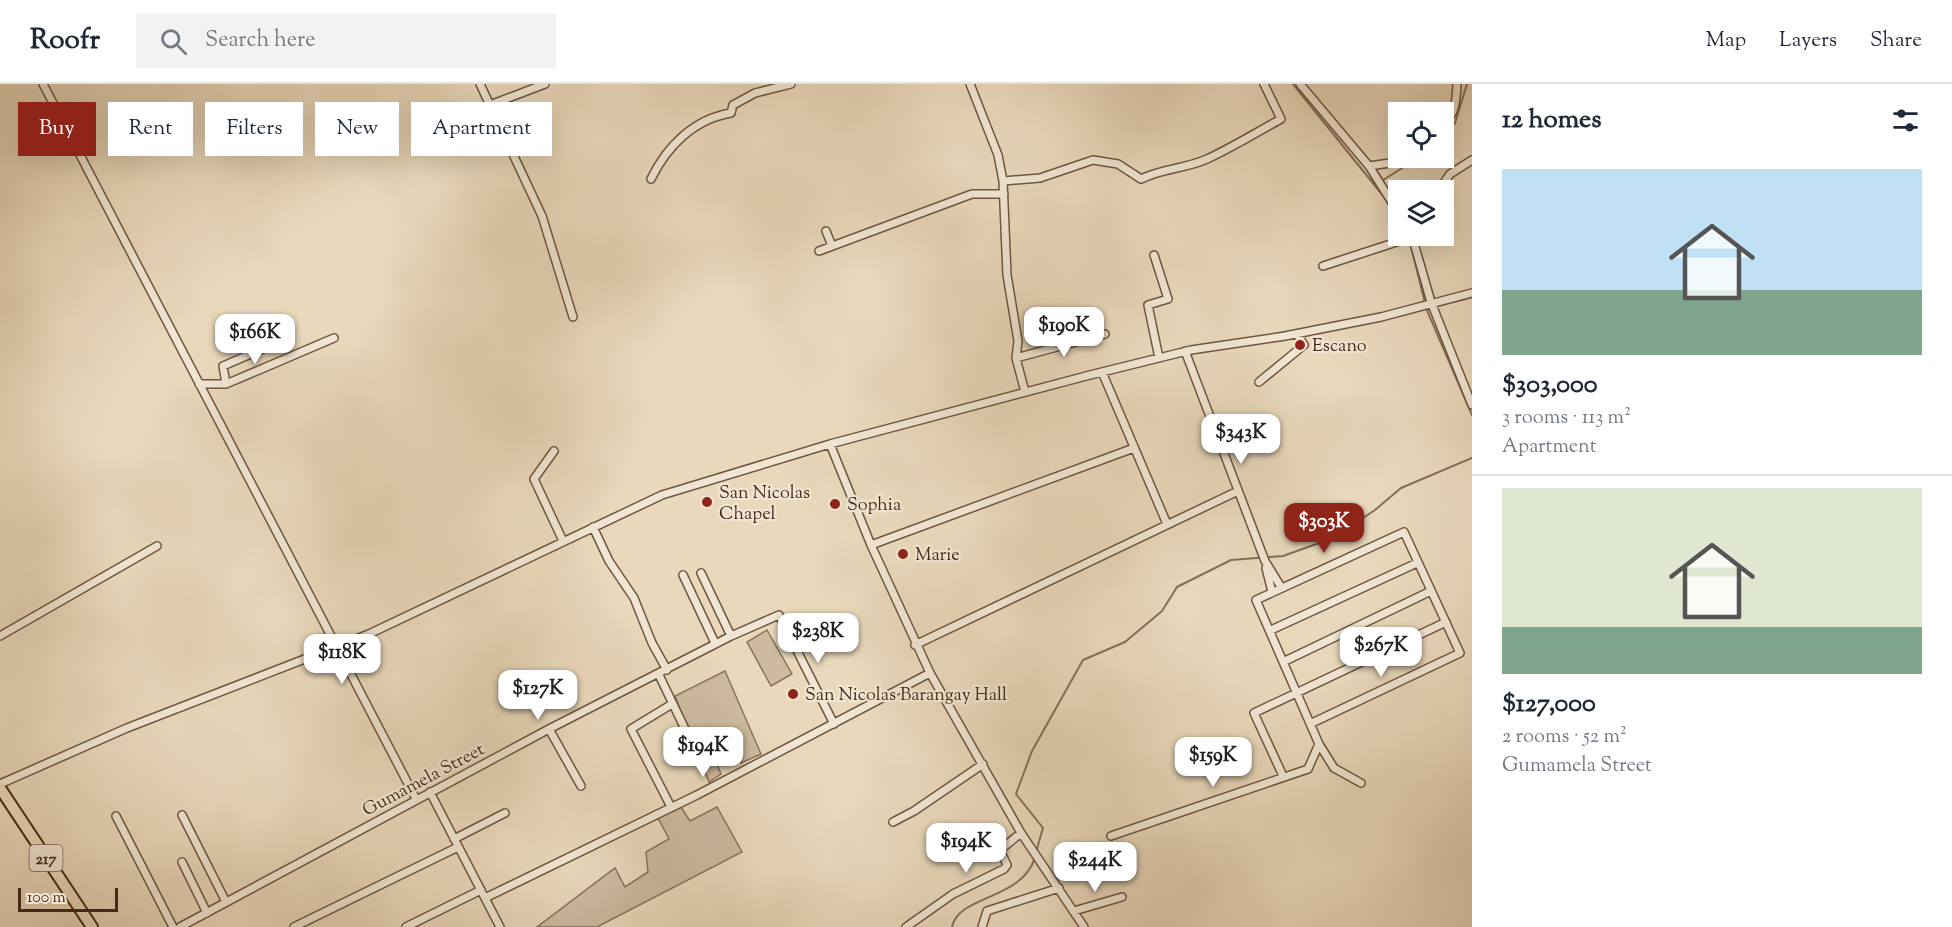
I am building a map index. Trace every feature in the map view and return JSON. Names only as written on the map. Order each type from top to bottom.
[{"type":"main road","name":"217","points":[[0,786],[92,927]]},
{"type":"street","points":[[43,84],[416,799]]},
{"type":"street","points":[[481,84],[489,102]]},
{"type":"street","points":[[498,102],[545,84]]},
{"type":"street","points":[[651,179],[662,157],[676,141],[710,117],[731,113],[733,105],[755,93],[790,84]]},
{"type":"street","points":[[970,84],[998,155],[1003,181],[1007,275],[1018,341],[1016,358],[1025,392]]},
{"type":"street","points":[[1003,181],[1040,178],[1094,160],[1118,164],[1141,179],[1160,170],[1184,167],[1207,159],[1281,119],[1264,84]]},
{"type":"street","points":[[1300,84],[1369,166],[1388,196]]},
{"type":"street","points":[[1454,110],[1457,84]]},
{"type":"street","points":[[514,156],[542,216],[573,317]]},
{"type":"street","points":[[1446,180],[1450,174],[1472,160]]},
{"type":"street","points":[[1369,166],[1388,163]]},
{"type":"street","points":[[819,251],[972,194],[1005,194]]},
{"type":"street","points":[[826,231],[832,246]]},
{"type":"street","points":[[1323,267],[1388,244]]},
{"type":"street","points":[[1415,246],[1431,302],[1472,405]]},
{"type":"street","points":[[1154,255],[1168,299],[1148,305],[1159,358]]},
{"type":"street","points":[[0,786],[127,728],[336,648],[662,495],[830,444],[1185,351],[1297,334],[1381,317],[1472,293]]},
{"type":"street","points":[[1016,358],[1105,334]]},
{"type":"street","points":[[1259,382],[1304,345],[1297,334]]},
{"type":"street","points":[[199,384],[226,384],[334,338]]},
{"type":"street","points":[[226,384],[222,366],[276,343]]},
{"type":"street","points":[[1185,351],[1265,561],[1272,592]]},
{"type":"street","points":[[1102,372],[1167,524]]},
{"type":"street","points":[[830,444],[871,545],[930,674],[1021,833],[1084,927]]},
{"type":"street","points":[[871,545],[1134,448]]},
{"type":"street","points":[[554,450],[534,479],[563,541]]},
{"type":"street","points":[[915,645],[1238,491]]},
{"type":"street","points":[[593,527],[609,561],[634,598],[652,643],[667,670]]},
{"type":"street","points":[[1312,723],[1460,653],[1404,532],[1257,600],[1312,723],[1318,744],[1334,768],[1360,783]]},
{"type":"street","points":[[0,636],[157,546]]},
{"type":"street","points":[[1265,561],[1281,587]]},
{"type":"street","points":[[1271,630],[1418,563]]},
{"type":"street","points":[[701,573],[731,636]]},
{"type":"street","points":[[683,574],[715,643]]},
{"type":"street","points":[[1285,661],[1431,591]]},
{"type":"street","name":"Gumamela Street","points":[[180,927],[549,729],[659,675],[715,643],[779,615],[834,724]]},
{"type":"street","points":[[1283,776],[1254,713],[1446,622]]},
{"type":"street","points":[[485,898],[671,807],[930,674]]},
{"type":"street","points":[[659,675],[697,754]]},
{"type":"street","points":[[671,807],[631,729],[672,704]]},
{"type":"street","points":[[549,729],[581,786]]},
{"type":"street","points":[[1110,836],[1308,769],[1318,744]]},
{"type":"street","points":[[893,822],[914,811],[983,764]]},
{"type":"street","points":[[430,792],[500,927]]},
{"type":"street","points":[[294,927],[456,843],[505,813]]},
{"type":"street","points":[[182,815],[226,902]]},
{"type":"street","points":[[116,816],[173,927]]},
{"type":"street","points":[[906,927],[953,894],[1004,869],[1007,866],[1000,850],[1021,833]]},
{"type":"street","points":[[182,862],[207,913]]},
{"type":"street","points":[[982,927],[987,911],[1059,888]]},
{"type":"street","points":[[406,927],[481,890]]},
{"type":"street","points":[[1074,911],[1122,897]]},
{"type":"shaded area","points":[[767,630],[792,674],[771,686],[747,642]]},
{"type":"shaded area","points":[[725,671],[761,754],[741,763],[732,744],[712,753],[721,774],[709,782],[675,696]]},
{"type":"shaded area","points":[[681,807],[690,821],[717,807],[742,852],[597,927],[537,927],[615,868],[625,887],[648,872],[646,852],[669,839],[658,818]]},
{"type":"waterway","points":[[1293,84],[1388,202]]},
{"type":"waterway","points":[[1454,124],[1467,84]]},
{"type":"waterway","points":[[1380,182],[1402,168]]},
{"type":"waterway","points":[[1411,246],[1425,303]]},
{"type":"waterway","points":[[1426,308],[1472,415]]},
{"type":"waterway","points":[[1036,852],[1043,828],[1016,794],[1032,751],[1083,660],[1125,642],[1162,611],[1177,587],[1231,560],[1283,556],[1333,538],[1375,510],[1401,488],[1472,458]]},
{"type":"waterway","points":[[952,927],[957,917],[966,909],[1018,882],[1028,871],[1035,857]]},
{"type":"place","name":"Escano","points":[[1300,345]]},
{"type":"place","name":"San Nicolas Chapel","points":[[707,502]]},
{"type":"place","name":"Sophia","points":[[835,504]]},
{"type":"place","name":"Marie","points":[[903,554]]},
{"type":"place","name":"San Nicolas Barangay Hall","points":[[793,694]]}]
